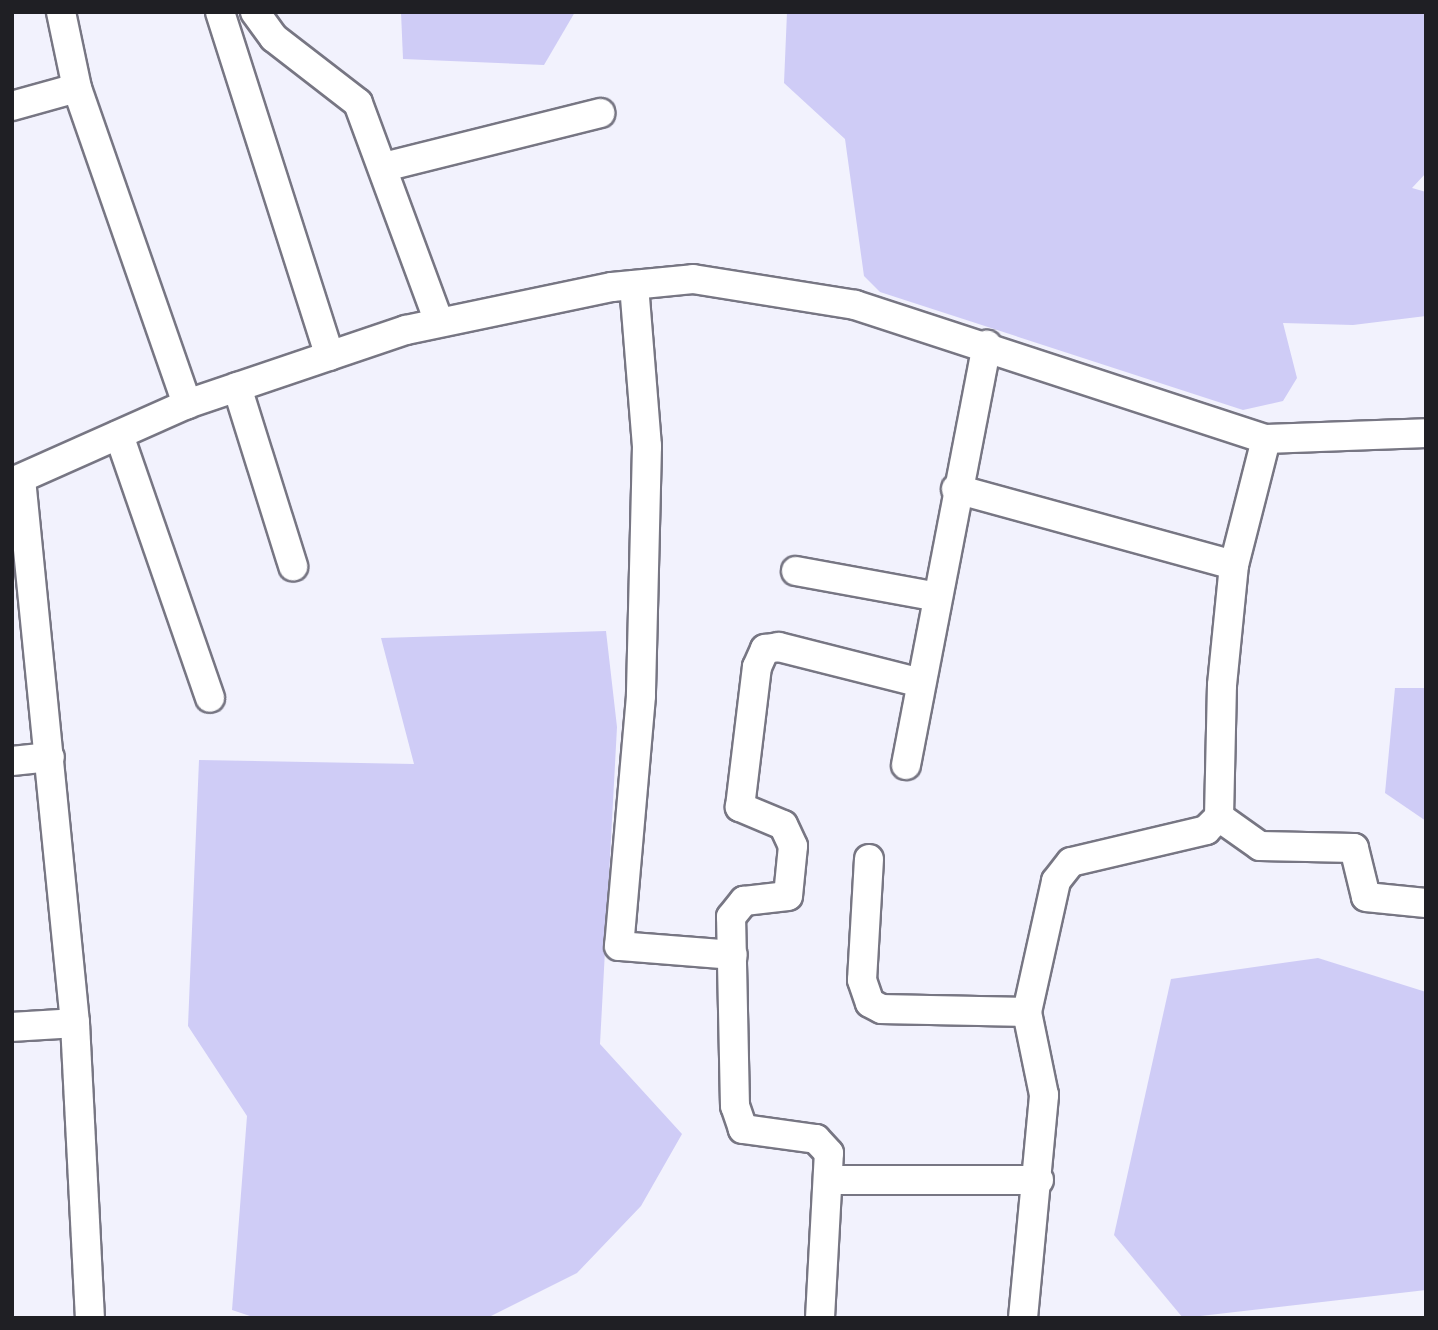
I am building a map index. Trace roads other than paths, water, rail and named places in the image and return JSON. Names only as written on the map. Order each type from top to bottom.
[{"type":"street","points":[[61,12],[77,88],[187,404]]},
{"type":"street","points":[[220,12],[330,356]]},
{"type":"street","points":[[255,12],[274,38],[358,103],[384,167],[439,322]]},
{"type":"street","points":[[12,106],[77,88]]},
{"type":"street","points":[[384,167],[600,113]]},
{"type":"street","points":[[90,1318],[75,1023],[50,757],[17,480],[187,404],[439,322],[634,285],[693,279],[762,285],[855,305],[987,345],[1266,439],[1426,433]]},
{"type":"street","points":[[634,285],[647,446],[641,696],[619,946],[733,955]]},
{"type":"street","points":[[906,765],[956,489],[987,345]]},
{"type":"street","points":[[237,387],[293,566]]},
{"type":"street","points":[[119,435],[210,698]]},
{"type":"street","points":[[1023,1318],[1039,1180],[1044,1095],[1027,1012],[1061,868],[1206,830],[1219,817],[1222,685],[1234,565],[1266,439]]},
{"type":"street","points":[[956,489],[1234,565]]},
{"type":"street","points":[[796,571],[937,597]]},
{"type":"street","points":[[820,1318],[828,1180],[824,1144],[754,1133],[738,1121],[733,955],[735,906],[788,897],[793,846],[783,825],[740,807],[759,655],[779,647],[921,683]]},
{"type":"street","points":[[12,761],[50,757]]},
{"type":"street","points":[[1219,817],[1259,846],[1354,848],[1366,897],[1426,903]]},
{"type":"street","points":[[869,859],[862,980],[870,1003],[882,1009],[1027,1012]]},
{"type":"street","points":[[12,1027],[75,1023]]},
{"type":"street","points":[[828,1180],[1039,1180]]},
{"type":"water","points":[[401,12],[575,12],[544,65],[403,59]]},
{"type":"water","points":[[787,12],[1426,12],[1426,173],[1412,188],[1426,192],[1426,316],[1353,325],[1283,323],[1297,378],[1283,401],[1243,410],[880,292],[864,276],[845,139],[784,83]]},
{"type":"water","points":[[606,631],[617,727],[600,1044],[682,1134],[641,1206],[577,1273],[487,1318],[256,1318],[232,1310],[247,1116],[188,1026],[199,760],[414,764],[381,638]]},
{"type":"water","points":[[1395,688],[1426,688],[1426,821],[1385,793]]},
{"type":"water","points":[[1318,958],[1426,992],[1426,1290],[1183,1318],[1114,1235],[1171,979]]}]
